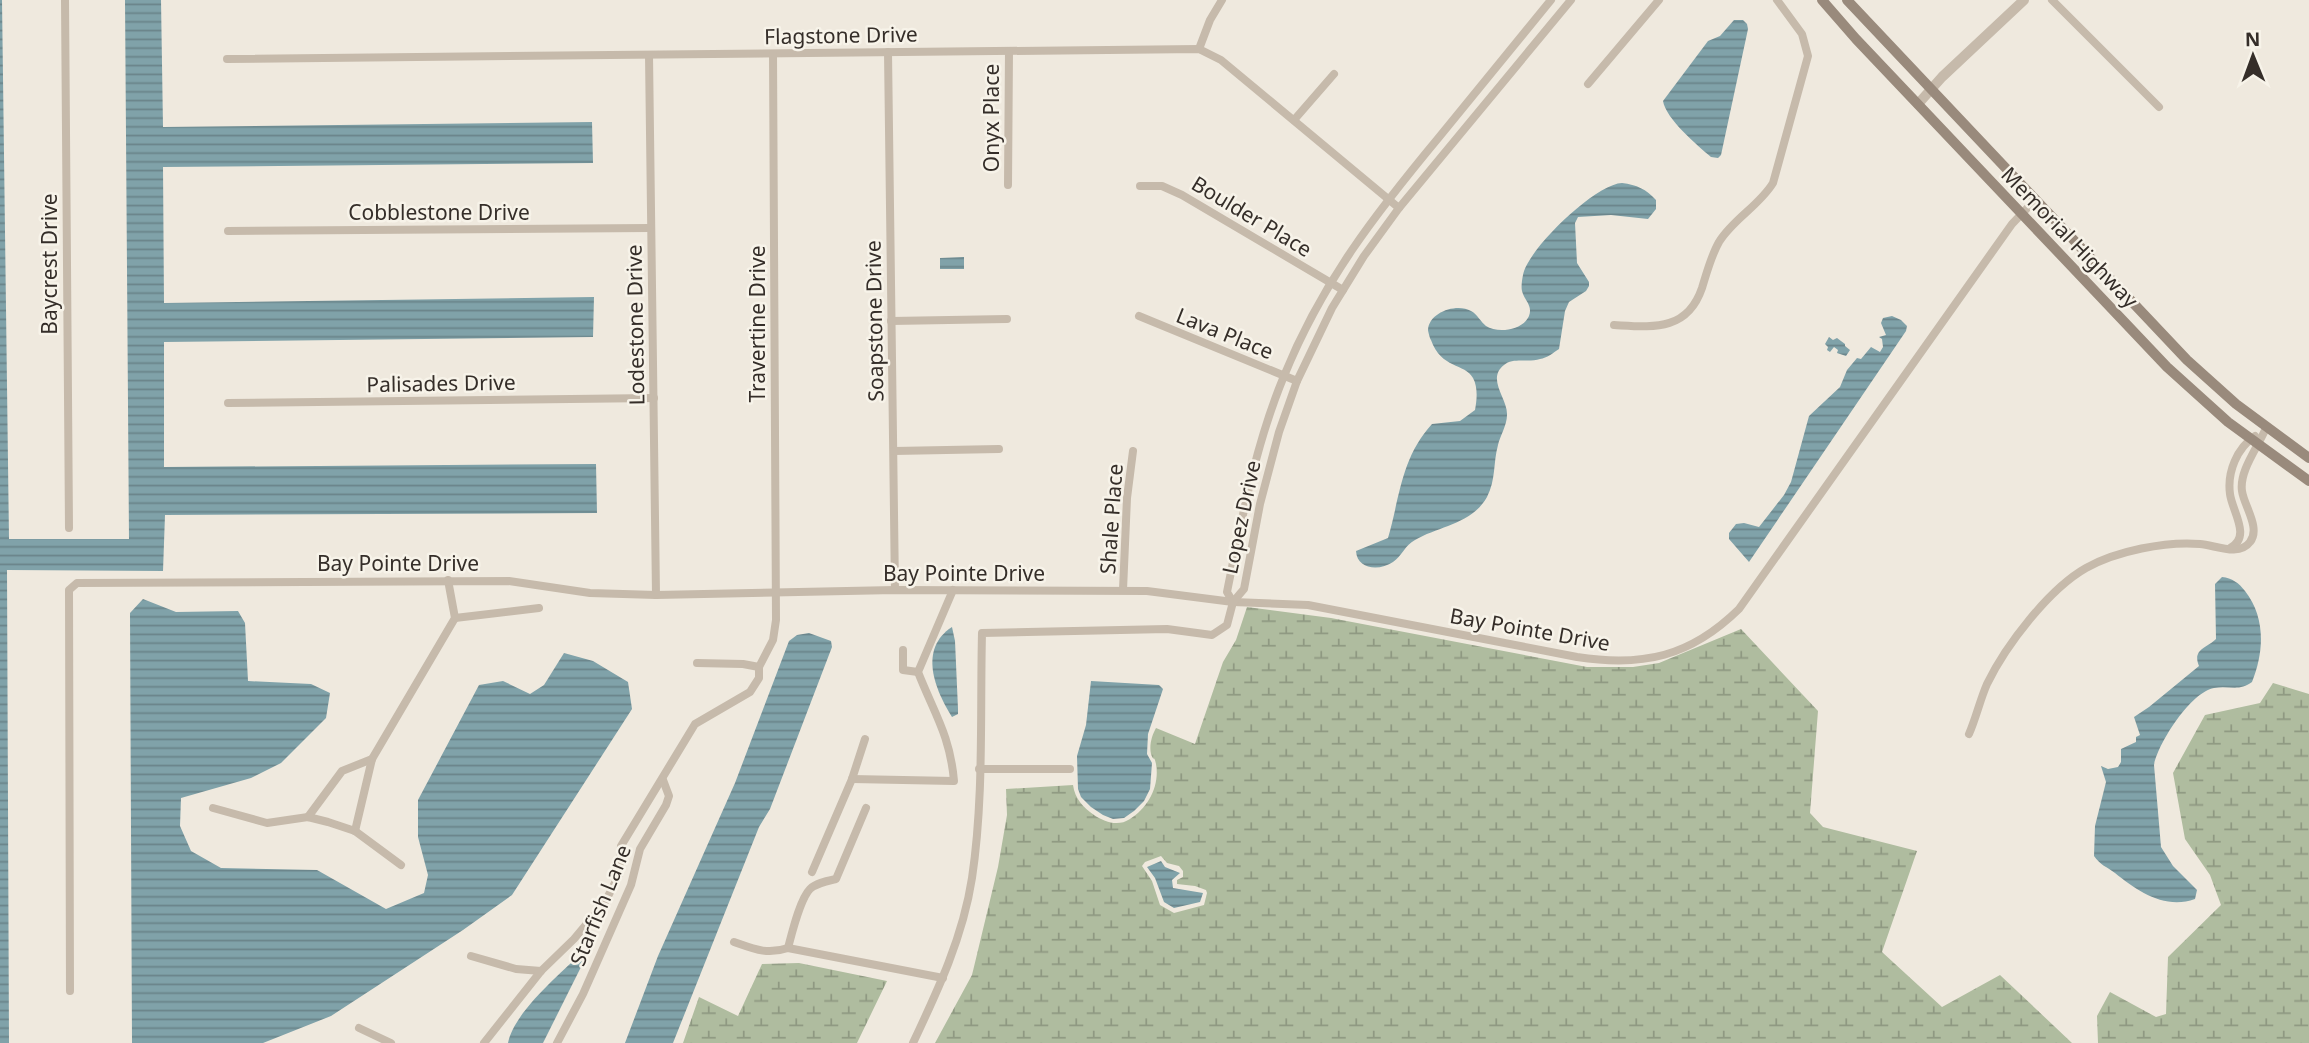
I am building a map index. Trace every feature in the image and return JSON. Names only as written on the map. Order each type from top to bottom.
[{"type":"main road","name":"Memorial Highway","points":[[1822,0],[2191,390],[2254,443],[2309,481]]},
{"type":"main road","name":"Memorial Highway","points":[[1847,0],[2127,298],[2211,382],[2266,428],[2309,458]]},
{"type":"main road","points":[[2114,311],[2127,298]]},
{"type":"street","name":"Baycrest Drive","points":[[65,0],[69,528]]},
{"type":"street","points":[[1222,0],[1210,20],[1199,49],[1216,56],[1399,208]]},
{"type":"street","name":"Lopez Drive","points":[[1550,1],[1355,242],[1305,328],[1264,428],[1248,487],[1227,592],[1233,602],[1244,589],[1268,470],[1297,381],[1343,290],[1399,208],[1571,0]]},
{"type":"street","points":[[1588,84],[1659,0]]},
{"type":"street","points":[[1614,325],[1656,327],[1685,316],[1699,296],[1719,242],[1764,197],[1773,183],[1808,56],[1802,34],[1777,0]]},
{"type":"street","points":[[1918,104],[2024,0]]},
{"type":"street","points":[[2052,0],[2159,107]]},
{"type":"street","points":[[1550,1],[1562,12]]},
{"type":"street","name":"Flagstone Drive","points":[[227,59],[1199,49]]},
{"type":"street","name":"Onyx Place","points":[[1008,185],[1009,51]]},
{"type":"street","name":"Soapstone Drive","points":[[888,52],[895,590]]},
{"type":"street","name":"Travertine Drive","points":[[484,1043],[541,971],[574,939],[605,902],[619,875],[621,846],[695,724],[750,692],[759,678],[759,667],[773,640],[776,593],[773,54]]},
{"type":"street","name":"Lodestone Drive","points":[[649,55],[656,595]]},
{"type":"street","points":[[1294,120],[1334,74]]},
{"type":"street","name":"Boulder Place","points":[[1140,186],[1162,186],[1182,195],[1343,290]]},
{"type":"street","name":"Bay Pointe Drive","points":[[70,991],[69,590],[77,583],[509,581],[590,593],[656,595],[895,590],[1123,590],[1172,593],[1233,602],[1308,605],[1604,661],[1645,660],[1685,647],[1725,622],[1751,594],[2021,213],[2035,200]]},
{"type":"street","name":"Cobblestone Drive","points":[[228,231],[650,228]]},
{"type":"street","name":"Lava Place","points":[[1139,316],[1297,381]]},
{"type":"street","points":[[891,321],[1007,319]]},
{"type":"street","name":"Palisades Drive","points":[[228,403],[654,398]]},
{"type":"street","points":[[2227,549],[2236,545],[2240,534],[2239,520],[2230,496],[2230,476],[2237,457],[2254,443],[2266,428]]},
{"type":"street","points":[[1969,734],[1981,698],[1997,667],[2047,600],[2071,578],[2106,559],[2148,549],[2191,544],[2227,549],[2241,549],[2246,546],[2253,538],[2253,526],[2241,484],[2254,443]]},
{"type":"street","points":[[894,451],[999,449]]},
{"type":"street","name":"Shale Place","points":[[1123,590],[1133,451]]},
{"type":"street","points":[[355,831],[372,759],[455,618],[448,580]]},
{"type":"street","points":[[852,779],[954,781],[952,758],[943,724],[918,672],[953,590]]},
{"type":"street","points":[[913,1043],[949,966],[972,880],[979,769],[982,633],[1167,629],[1212,635],[1227,625],[1233,602]]},
{"type":"street","points":[[455,618],[540,608]]},
{"type":"street","points":[[903,650],[903,670],[918,672]]},
{"type":"street","points":[[697,663],[759,667]]},
{"type":"street","points":[[812,872],[852,779],[865,738]]},
{"type":"street","points":[[308,817],[342,771],[372,759]]},
{"type":"street","points":[[979,769],[1070,769]]},
{"type":"street","name":"Starfish Lane","points":[[557,1043],[583,994],[631,886],[640,849],[666,805],[668,796],[663,780]]},
{"type":"street","points":[[213,808],[267,823],[308,817],[355,831],[401,865]]},
{"type":"street","points":[[788,948],[808,891],[817,884],[836,879],[866,808]]},
{"type":"street","points":[[734,942],[759,951],[774,953],[788,948],[943,978]]},
{"type":"street","points":[[471,956],[516,969],[541,971]]},
{"type":"street","points":[[359,1028],[391,1043]]},
{"type":"street","points":[[492,1043],[493,1030]]},
{"type":"green space","points":[[1247,607],[1331,618],[1587,667],[1633,667],[1659,663],[1741,629],[1818,711],[1810,813],[1823,827],[1917,851],[1882,952],[1942,1007],[2000,975],[2072,1043],[935,1043],[972,975],[998,867],[1007,815],[1006,789],[1073,785],[1080,802],[1094,815],[1112,823],[1130,819],[1147,803],[1154,788],[1157,772],[1150,747],[1156,728],[1195,744],[1223,662],[1236,640]],"holes":[[[1161,856],[1167,863],[1179,866],[1183,871],[1183,877],[1177,880],[1177,884],[1206,890],[1204,905],[1174,913],[1160,905],[1152,881],[1142,866],[1145,862]]]},
{"type":"green space","points":[[2273,683],[2309,694],[2309,1043],[2098,1043],[2097,1016],[2110,992],[2156,1017],[2166,1014],[2168,957],[2221,905],[2210,875],[2185,839],[2173,773],[2205,715],[2260,703]]},
{"type":"green space","points":[[799,963],[887,981],[857,1043],[683,1043],[699,997],[738,1016],[762,964]]},
{"type":"water","points":[[0,0],[9,539],[129,539],[125,0],[161,0],[163,127],[592,122],[593,163],[163,167],[164,303],[594,297],[593,337],[164,342],[164,467],[596,464],[597,513],[165,515],[163,571],[7,570],[9,1043],[0,1043]]},
{"type":"water","points":[[1734,20],[1743,20],[1748,29],[1721,155],[1718,158],[1711,157],[1683,131],[1670,116],[1663,101],[1708,41],[1720,36]]},
{"type":"water","points":[[1622,183],[1637,186],[1649,193],[1656,200],[1656,209],[1648,219],[1611,215],[1578,217],[1575,223],[1577,263],[1589,286],[1569,302],[1559,349],[1543,358],[1508,363],[1499,371],[1497,383],[1507,419],[1498,445],[1492,484],[1481,506],[1464,519],[1412,542],[1388,565],[1370,567],[1360,562],[1356,551],[1388,538],[1403,478],[1422,437],[1432,424],[1460,421],[1475,410],[1477,394],[1473,378],[1447,361],[1435,349],[1428,330],[1433,318],[1445,311],[1459,308],[1473,312],[1486,326],[1497,330],[1521,325],[1530,312],[1522,291],[1523,275],[1536,250],[1580,206],[1610,186]]},
{"type":"water","points":[[964,257],[964,269],[940,269],[940,258]]},
{"type":"water","points":[[1892,316],[1907,326],[1906,331],[1749,562],[1729,539],[1729,533],[1736,524],[1759,527],[1784,495],[1791,482],[1809,416],[1840,387],[1847,370],[1857,358],[1861,359],[1871,347],[1880,352],[1883,347],[1879,337],[1886,335],[1881,323],[1883,318]]},
{"type":"water","points":[[1829,337],[1833,340],[1837,338],[1845,344],[1850,350],[1846,356],[1837,353],[1838,350],[1834,347],[1830,352],[1827,350],[1825,344]]},
{"type":"water","points":[[2222,577],[2238,583],[2252,601],[2260,624],[2261,647],[2252,682],[2238,688],[2214,688],[2195,699],[2169,732],[2157,756],[2154,765],[2161,847],[2173,866],[2197,890],[2195,899],[2173,902],[2142,892],[2101,864],[2094,856],[2095,826],[2106,782],[2101,766],[2108,769],[2118,767],[2121,762],[2121,749],[2136,742],[2136,737],[2140,735],[2134,717],[2199,666],[2199,652],[2216,639],[2215,584]]},
{"type":"water","points":[[143,599],[176,612],[238,611],[245,623],[248,681],[311,684],[330,693],[326,718],[281,763],[251,778],[181,798],[180,826],[191,851],[221,868],[317,870],[386,909],[424,893],[428,875],[418,837],[418,800],[479,685],[503,681],[530,694],[544,685],[564,653],[593,661],[628,682],[632,709],[512,895],[463,930],[331,1016],[263,1043],[132,1043],[130,613]]},
{"type":"water","points":[[952,627],[958,714],[952,717],[940,695],[933,670],[933,658],[935,647]]},
{"type":"water","points":[[809,633],[831,641],[832,647],[770,809],[759,827],[673,1043],[625,1043],[658,956],[735,783],[789,641],[797,635]]},
{"type":"water","points":[[1091,681],[1159,685],[1163,689],[1148,734],[1147,754],[1152,763],[1150,789],[1144,801],[1124,818],[1113,819],[1103,815],[1081,797],[1078,789],[1077,756],[1086,725]]},
{"type":"water","points":[[1161,861],[1165,867],[1180,873],[1172,880],[1173,888],[1203,893],[1200,902],[1174,908],[1164,902],[1155,878],[1147,867]]},
{"type":"water","points":[[584,951],[581,967],[543,1043],[508,1043],[512,1031],[529,1006]]}]
